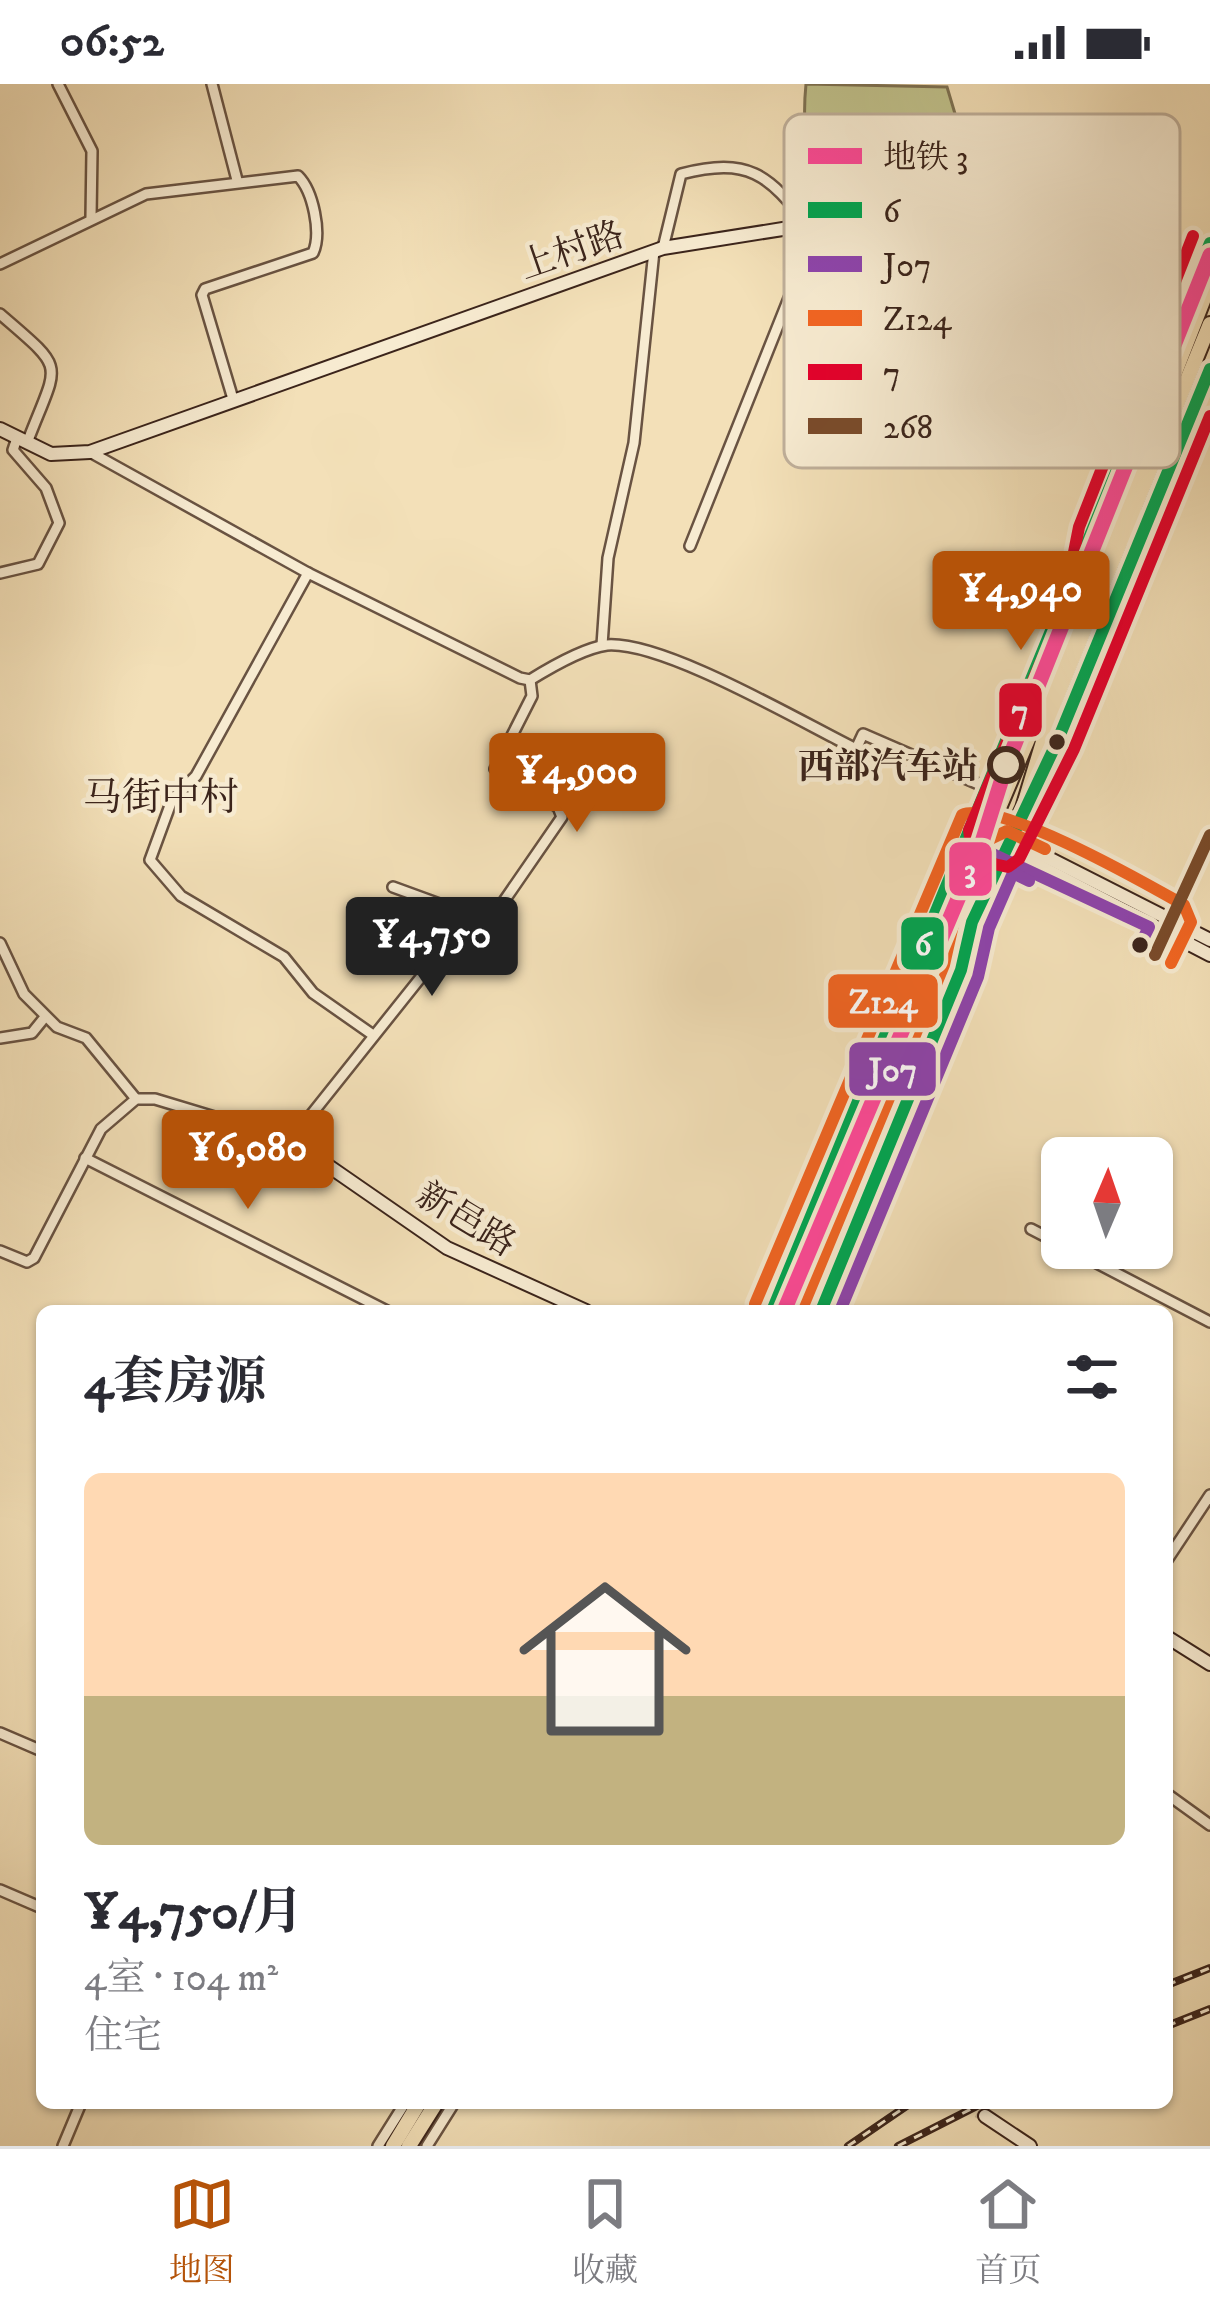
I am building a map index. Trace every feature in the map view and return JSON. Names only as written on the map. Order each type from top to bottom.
[{"type":"main road","points":[[1182,321],[1209,286]]},
{"type":"main road","points":[[1180,359],[1209,286]]},
{"type":"main road","points":[[1180,400],[1210,324]]},
{"type":"main road","points":[[790,1305],[979,832],[1078,618],[1137,468]]},
{"type":"main road","points":[[807,1305],[921,1030],[1023,808],[1055,702],[1153,468]]},
{"type":"main road","points":[[1130,565],[1145,488]]},
{"type":"main road","points":[[1078,618],[1096,534]]},
{"type":"main road","points":[[902,1114],[921,1030]]},
{"type":"main road","points":[[833,1164],[866,1123]]},
{"type":"main road","points":[[393,2146],[415,2109]]},
{"type":"main road","points":[[409,2146],[432,2109]]},
{"type":"street","points":[[58,84],[92,151],[91,217]]},
{"type":"street","points":[[212,84],[237,180]]},
{"type":"street","points":[[602,645],[608,558],[634,443],[659,250],[681,174],[716,165],[743,166],[771,182],[784,197]]},
{"type":"street","points":[[0,264],[146,194],[237,180],[287,176],[304,181],[318,244],[306,257],[224,282],[202,295],[233,398]]},
{"type":"street","name":"上村路","points":[[0,428],[51,454],[90,452],[659,250],[784,231]]},
{"type":"street","points":[[1180,326],[1210,243]]},
{"type":"street","points":[[690,546],[784,311]]},
{"type":"street","points":[[0,314],[49,353],[53,369],[22,440],[13,450],[46,488],[59,524],[38,564],[0,573]]},
{"type":"street","points":[[1180,442],[1210,369]]},
{"type":"street","points":[[90,452],[308,573],[530,680]]},
{"type":"street","points":[[774,1305],[979,832],[991,789],[1123,468]]},
{"type":"street","points":[[1023,808],[1057,742],[1170,468]]},
{"type":"street","points":[[308,573],[196,776],[172,800],[150,860],[181,896],[284,957],[313,993],[373,1035]]},
{"type":"street","points":[[530,680],[602,645],[645,651],[856,749],[863,734],[991,789]]},
{"type":"street","points":[[453,938],[473,946],[562,817],[558,808],[495,770],[532,696],[530,680]]},
{"type":"street","points":[[979,832],[1210,940]]},
{"type":"street","points":[[1173,919],[1210,835]]},
{"type":"street","points":[[1007,844],[1210,956]]},
{"type":"street","points":[[291,1139],[453,938],[456,910],[393,887]]},
{"type":"street","points":[[823,1305],[961,970],[972,922]]},
{"type":"street","points":[[0,944],[24,994],[46,1017],[86,1038],[136,1099],[112,1116],[85,1158],[34,1258],[20,1261],[0,1251]]},
{"type":"street","points":[[0,1038],[32,1033],[46,1017]]},
{"type":"street","name":"新邑路","points":[[136,1099],[155,1099],[291,1139],[447,1248],[573,1305]]},
{"type":"street","points":[[85,1158],[375,1305]]},
{"type":"street","points":[[1031,1229],[1041,1234]]},
{"type":"street","points":[[1109,1269],[1210,1322]]},
{"type":"street","points":[[1173,1551],[1210,1495]]},
{"type":"street","points":[[1173,1641],[1210,1664]]},
{"type":"street","points":[[0,1732],[36,1748]]},
{"type":"street","points":[[1173,1798],[1210,1825]]},
{"type":"street","points":[[0,1890],[36,1905]]},
{"type":"street","points":[[63,2146],[78,2109]]},
{"type":"street","points":[[379,2146],[401,2109]]},
{"type":"street","points":[[427,2146],[450,2109]]},
{"type":"street","points":[[986,2116],[1030,2146]]},
{"type":"green space","points":[[806,84],[947,87],[955,114],[805,114]]},
{"type":"tunnel","points":[[973,2109],[985,2116]]},
{"type":"railway","points":[[1173,1983],[1210,1968]]},
{"type":"railway","points":[[1173,2024],[1210,2009]]},
{"type":"railway","points":[[848,2146],[902,2109]]},
{"type":"railway","points":[[898,2146],[971,2109]]},
{"type":"metro line","name":"3","points":[[1180,330],[1210,255]]},
{"type":"metro line","name":"3","points":[[787,1305],[982,842],[1006,766],[1125,468]]},
{"type":"transit line","name":"7","points":[[1180,269],[1193,236]]},
{"type":"transit line","name":"6","points":[[1180,316],[1210,243]]},
{"type":"transit line","name":"6","points":[[1180,442],[1210,369]]},
{"type":"transit line","name":"7","points":[[1102,468],[1079,527],[1062,613],[969,830],[971,845],[994,864],[1008,867],[1019,859],[1074,749],[1210,416]]},
{"type":"transit line","name":"6","points":[[774,1305],[1118,468]]},
{"type":"transit line","name":"6","points":[[823,1305],[961,970],[972,922],[1057,742],[1169,468]]},
{"type":"transit line","name":"Z124","points":[[755,1304],[962,815],[981,813],[1038,831],[1184,905],[1191,922],[1171,963]]},
{"type":"transit line","name":"Z124","points":[[804,1304],[944,965],[955,916],[988,840],[1007,831],[1045,849]]},
{"type":"transit line","name":"268","points":[[1155,955],[1210,835]]},
{"type":"transit line","name":"J07","points":[[794,1305],[984,850],[1149,927],[1139,947]]},
{"type":"transit line","name":"J07","points":[[842,1305],[978,977],[989,928],[1013,873],[1029,881]]},
{"type":"place","name":"西部汽车站","points":[[1006,765]]},
{"type":"district","name":"马街中村","points":[[161,796]]}]
